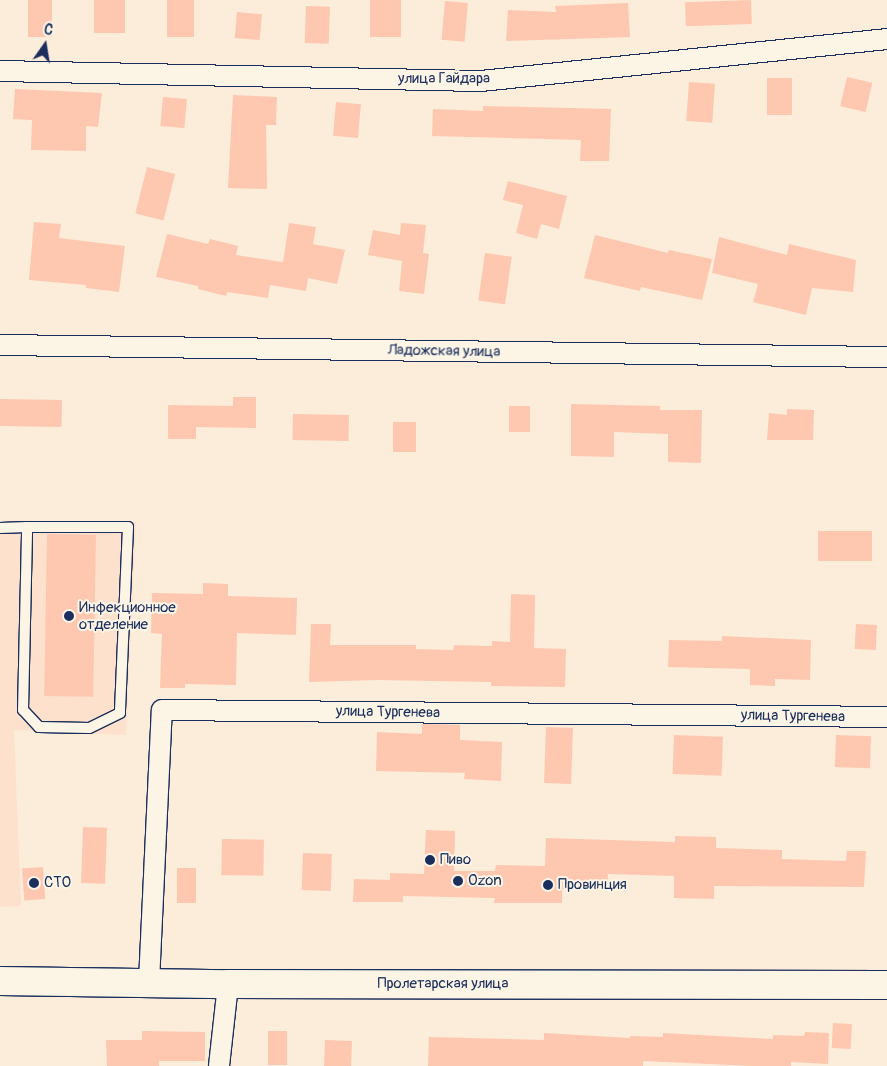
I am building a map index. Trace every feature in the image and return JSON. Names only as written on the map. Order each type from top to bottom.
[{"type":"street","name":"улица Гайдара","points":[[0,71],[481,81],[887,39]]},
{"type":"street","name":"Ладожская улица","points":[[0,345],[887,357]]},
{"type":"street","name":"улица Тургенева","points":[[150,982],[162,710],[887,717]]},
{"type":"street","name":"Пролетарская улица","points":[[0,981],[228,984],[887,985]]},
{"type":"street","points":[[218,1066],[228,984]]},
{"type":"lane","points":[[0,528],[27,527],[128,527],[120,713],[89,728],[39,727],[23,710],[27,527]]},
{"type":"shaded area","points":[[136,522],[126,735],[14,730],[21,906],[0,907],[0,523]]},
{"type":"building","points":[[28,0],[52,0],[52,37],[28,37]]},
{"type":"building","points":[[94,0],[125,0],[125,33],[94,33]]},
{"type":"building","points":[[167,0],[194,0],[194,37],[167,37]]},
{"type":"building","points":[[370,0],[401,0],[401,37],[370,37]]},
{"type":"building","points":[[751,0],[752,24],[686,26],[685,2]]},
{"type":"building","points":[[445,1],[468,3],[465,42],[442,40]]},
{"type":"building","points":[[628,3],[630,37],[506,41],[508,10],[556,12],[555,6]]},
{"type":"building","points":[[306,6],[330,7],[329,44],[305,43]]},
{"type":"building","points":[[237,12],[262,14],[260,40],[235,38]]},
{"type":"building","points":[[847,77],[872,83],[866,112],[840,106]]},
{"type":"building","points":[[767,78],[792,78],[792,115],[767,115]]},
{"type":"building","points":[[689,82],[715,84],[712,123],[686,121]]},
{"type":"building","points":[[15,89],[102,93],[98,127],[86,126],[86,151],[31,150],[32,120],[13,119]]},
{"type":"building","points":[[233,95],[277,97],[276,125],[266,125],[267,189],[228,188]]},
{"type":"building","points":[[163,97],[187,99],[184,128],[160,126]]},
{"type":"building","points":[[336,102],[361,104],[358,138],[333,136]]},
{"type":"building","points":[[483,106],[611,109],[609,161],[580,161],[581,140],[432,136],[433,109],[483,111]]},
{"type":"building","points":[[147,167],[175,174],[164,221],[135,214]]},
{"type":"building","points":[[508,181],[567,196],[559,229],[541,224],[537,239],[516,233],[523,205],[503,200]]},
{"type":"building","points":[[34,222],[61,224],[59,238],[125,246],[119,292],[86,288],[86,285],[29,280]]},
{"type":"building","points":[[289,223],[316,227],[313,244],[345,250],[337,284],[308,278],[306,291],[270,285],[268,298],[227,292],[226,296],[198,289],[198,286],[156,277],[167,234],[208,244],[210,239],[238,246],[236,255],[283,262]]},
{"type":"building","points":[[401,223],[426,225],[423,253],[429,254],[424,294],[399,291],[402,261],[368,255],[373,230],[400,235]]},
{"type":"building","points":[[595,235],[668,253],[669,250],[712,259],[702,300],[641,287],[640,291],[584,278]]},
{"type":"building","points":[[719,237],[787,255],[789,244],[856,260],[853,292],[812,288],[806,315],[753,302],[758,284],[712,273]]},
{"type":"building","points":[[485,253],[512,257],[505,304],[478,301]]},
{"type":"building","points":[[233,397],[256,397],[256,428],[196,427],[196,439],[168,439],[168,405],[233,406]]},
{"type":"building","points":[[0,399],[62,400],[62,427],[0,426]]},
{"type":"building","points":[[571,404],[660,406],[660,410],[702,410],[701,463],[668,462],[668,434],[614,432],[614,457],[571,456]]},
{"type":"building","points":[[509,406],[530,406],[530,432],[509,432]]},
{"type":"building","points":[[787,409],[814,410],[813,440],[767,440],[769,413],[787,415]]},
{"type":"building","points":[[293,414],[349,415],[349,441],[293,440]]},
{"type":"building","points":[[393,422],[416,422],[416,452],[393,452]]},
{"type":"building","points":[[818,531],[872,531],[872,561],[818,561]]},
{"type":"building","name":"Инфекционное отделение","points":[[47,534],[96,535],[93,697],[44,696]]},
{"type":"building","points":[[203,583],[228,584],[228,596],[297,598],[296,635],[237,633],[236,685],[185,684],[185,688],[160,688],[162,634],[151,633],[152,593],[203,594]]},
{"type":"building","points":[[511,594],[535,595],[534,648],[566,649],[565,687],[491,686],[491,682],[377,680],[309,682],[311,624],[331,624],[330,645],[416,645],[416,649],[453,650],[454,645],[492,646],[492,641],[510,642]]},
{"type":"building","points":[[856,624],[877,625],[876,650],[855,649]]},
{"type":"building","points":[[722,636],[811,640],[810,680],[775,679],[775,686],[750,685],[750,669],[668,667],[669,640],[722,641]]},
{"type":"building","points":[[422,724],[460,725],[460,740],[502,742],[501,781],[464,779],[465,773],[376,771],[377,732],[422,734]]},
{"type":"building","points":[[546,727],[573,728],[571,784],[544,783]]},
{"type":"building","points":[[674,735],[723,737],[722,776],[673,774]]},
{"type":"building","points":[[836,735],[871,736],[870,768],[835,767]]},
{"type":"building","points":[[83,827],[107,828],[105,884],[81,883]]},
{"type":"building","points":[[426,830],[455,831],[454,871],[495,871],[496,865],[545,866],[546,838],[675,842],[675,836],[716,837],[716,848],[782,850],[782,859],[846,861],[847,851],[866,851],[864,887],[714,886],[714,899],[674,898],[674,876],[608,874],[607,890],[562,889],[562,903],[494,903],[495,898],[403,896],[403,902],[353,902],[354,879],[390,880],[390,873],[424,874]]},
{"type":"building","points":[[222,839],[264,840],[263,876],[221,875]]},
{"type":"building","points":[[303,853],[332,854],[331,891],[302,890]]},
{"type":"building","name":"СТО","points":[[43,867],[45,899],[24,900],[22,868]]},
{"type":"building","points":[[177,868],[196,868],[196,903],[177,903]]},
{"type":"building","points":[[833,1023],[852,1024],[851,1049],[832,1048]]},
{"type":"building","points":[[142,1031],[205,1032],[205,1061],[159,1061],[159,1066],[107,1066],[106,1040],[142,1040]]},
{"type":"building","points":[[268,1031],[287,1031],[287,1065],[268,1065]]},
{"type":"building","points":[[805,1032],[829,1033],[828,1064],[791,1062],[791,1066],[753,1066],[643,1061],[643,1066],[428,1066],[429,1037],[544,1040],[544,1033],[630,1038],[630,1036],[663,1037],[663,1033],[773,1039],[773,1035],[804,1036]]},
{"type":"building","points":[[325,1040],[352,1041],[351,1066],[324,1066]]},
{"type":"place","name":"Инфекционное отделение","points":[[69,616]]},
{"type":"place","name":"Пиво","points":[[430,860]]},
{"type":"place","name":"Ozon","points":[[458,881]]},
{"type":"place","name":"СТО","points":[[34,883]]},
{"type":"place","name":"Провинция","points":[[548,885]]}]
